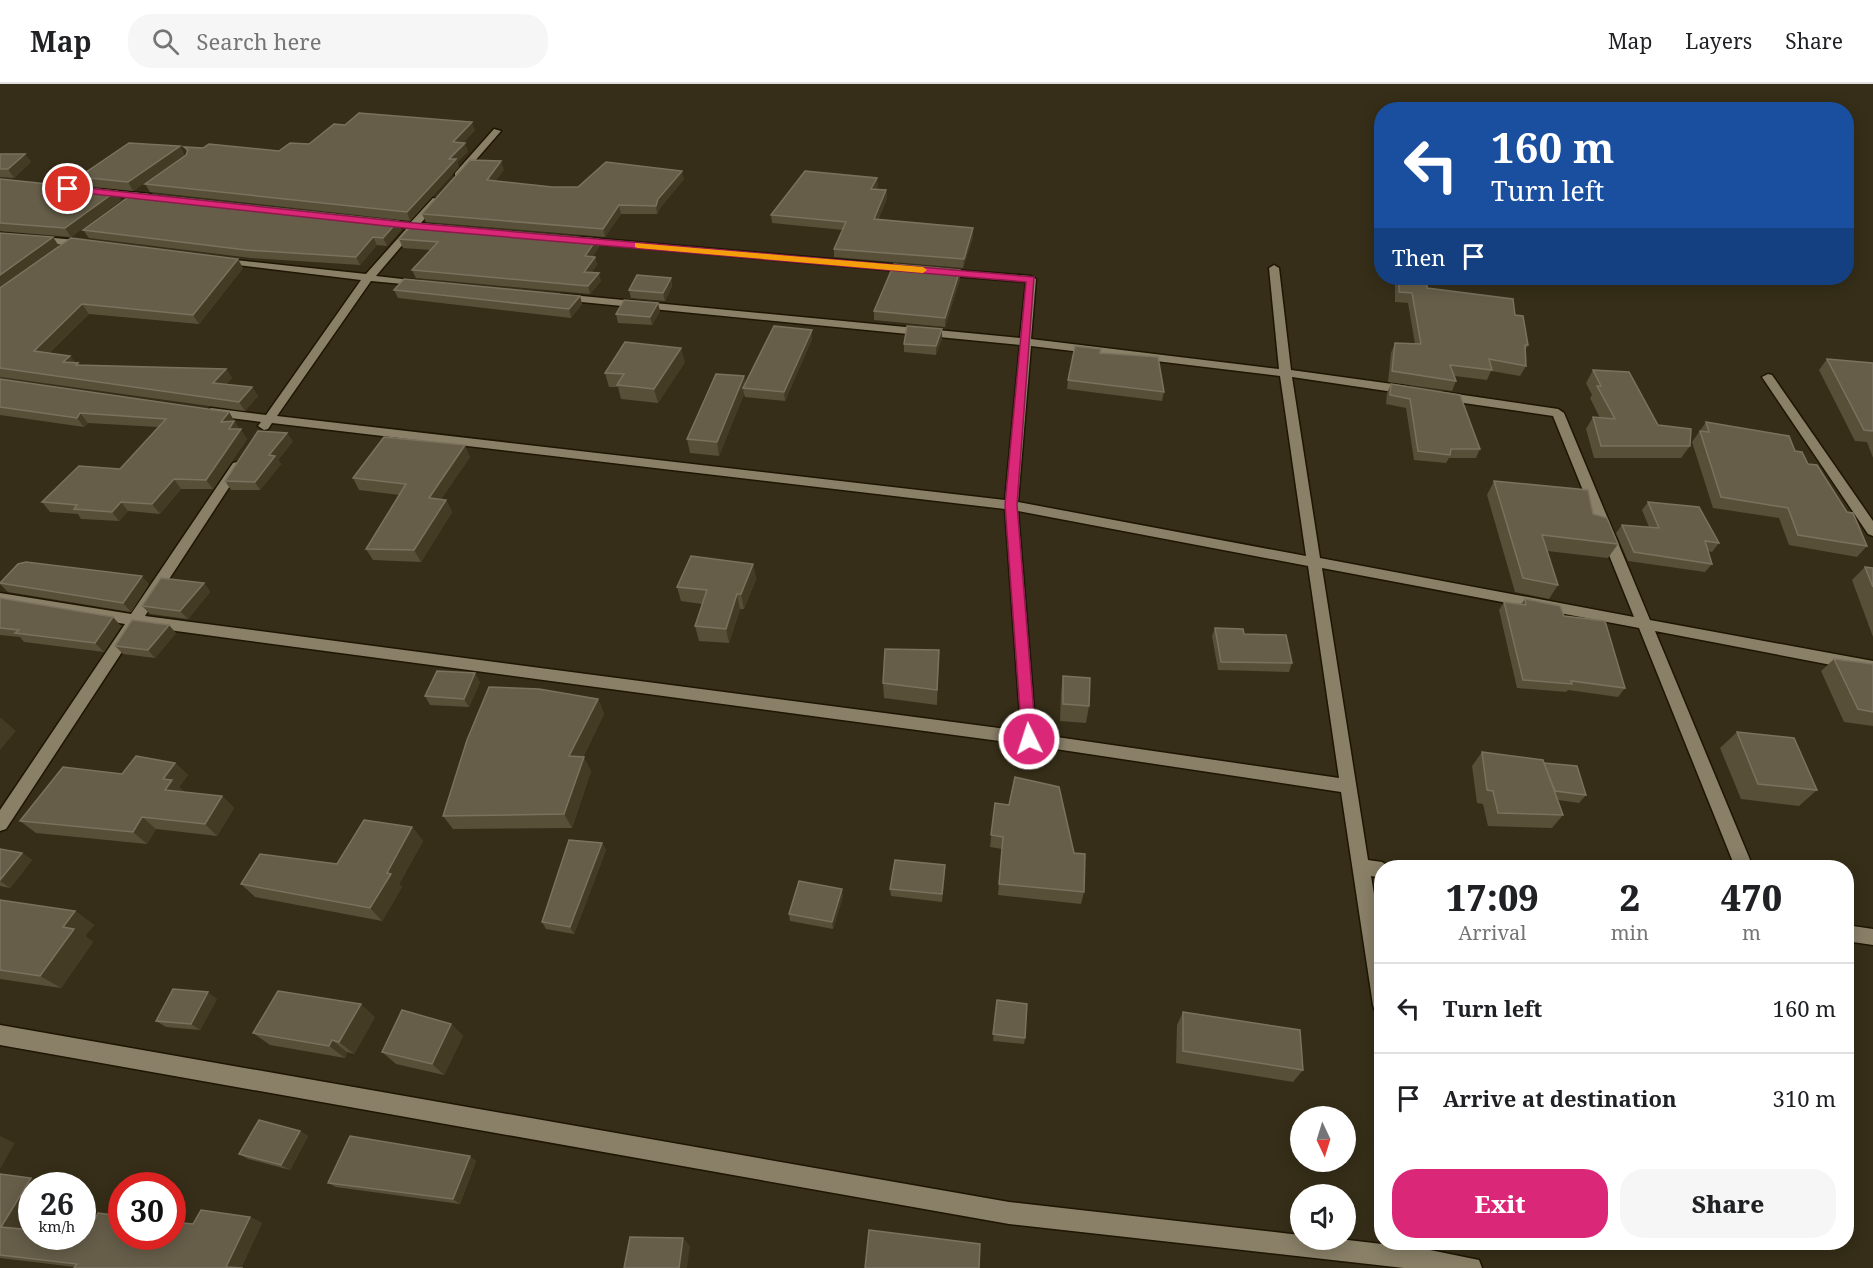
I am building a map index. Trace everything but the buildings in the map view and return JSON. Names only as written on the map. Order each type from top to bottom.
[{"type":"street","points":[[256,439],[367,279],[497,131]]},
{"type":"street","points":[[119,209],[153,183]]},
{"type":"street","points":[[91,191],[160,198]]},
{"type":"street","points":[[368,221],[437,228]]},
{"type":"street","points":[[0,236],[79,239],[98,245]]},
{"type":"street","points":[[56,256],[79,239]]},
{"type":"street","points":[[568,239],[1031,279],[1011,505],[1029,739]]},
{"type":"street","points":[[203,258],[367,279],[438,285]]},
{"type":"street","points":[[1274,268],[1285,372],[1374,955]]},
{"type":"street","points":[[543,295],[1025,340],[1285,372],[1558,413],[1741,860]]},
{"type":"street","points":[[1768,377],[1873,531]]},
{"type":"street","points":[[198,410],[268,420],[1011,505],[1873,667]]},
{"type":"street","points":[[0,824],[243,458]]},
{"type":"street","points":[[0,598],[135,620],[1029,739],[1348,786]]},
{"type":"street","points":[[1360,867],[1374,869]]},
{"type":"street","points":[[1854,934],[1873,937]]},
{"type":"street","points":[[0,1035],[1009,1212],[1420,1256],[1471,1268]]},
{"type":"slow traffic","points":[[638,245],[923,270]]},
{"type":"route","points":[[68,189],[414,226],[1031,279],[1011,505],[1029,739]]}]
